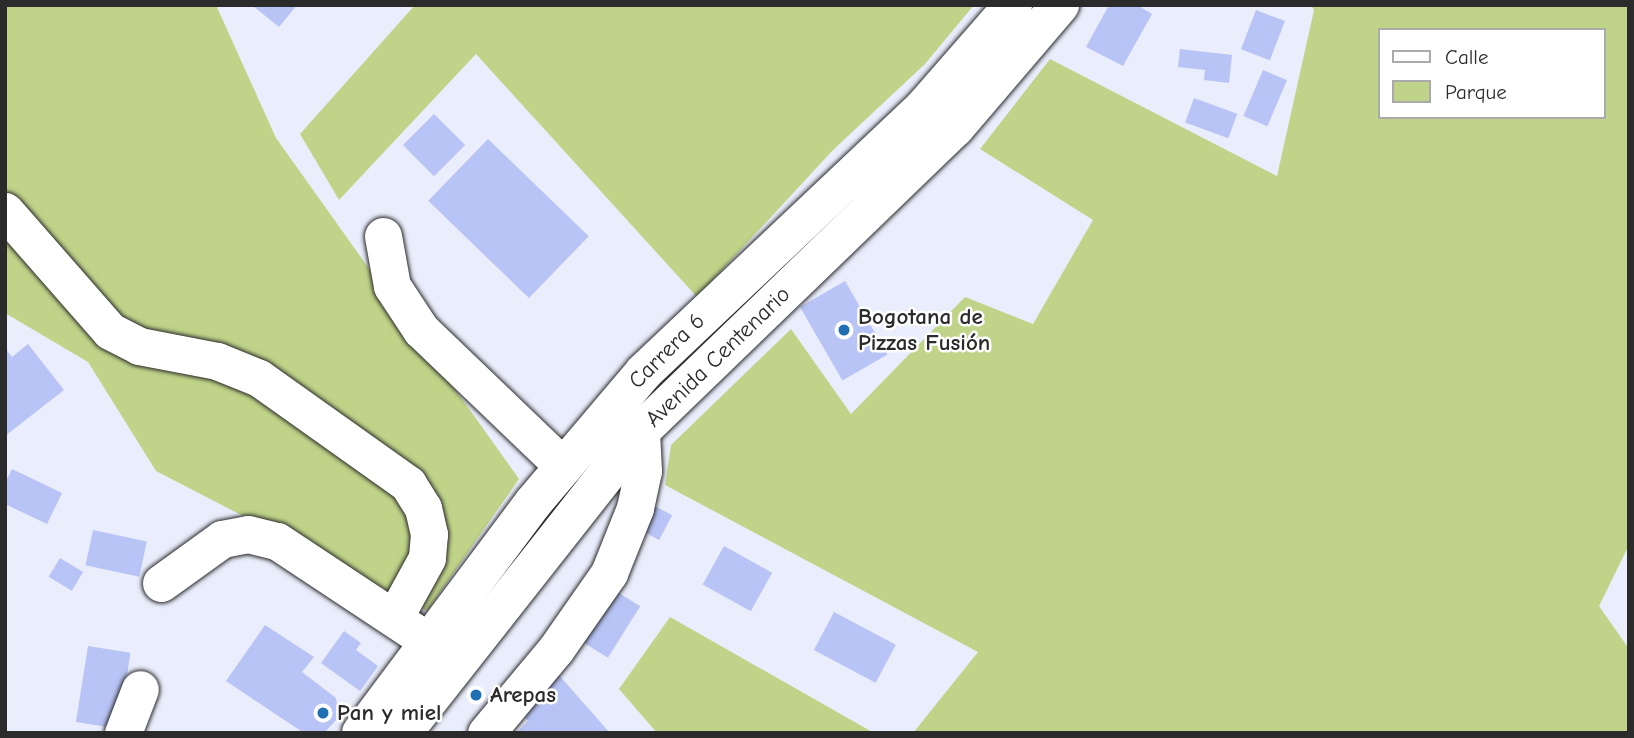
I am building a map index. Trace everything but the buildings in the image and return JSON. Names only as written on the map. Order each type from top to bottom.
[{"type":"main road","name":"Carrera 6","points":[[361,733],[563,466],[644,372],[925,106],[1013,5]]},
{"type":"main road","name":"Avenida Centenario","points":[[402,733],[641,431],[955,128],[1060,5]]},
{"type":"street","points":[[5,211],[110,331],[139,346],[217,361],[259,378],[408,485],[423,508],[429,534],[427,558],[394,618]]},
{"type":"street","points":[[383,236],[392,286],[421,330],[563,466]]},
{"type":"street","points":[[486,733],[556,649],[609,573],[635,508],[643,471],[641,431]]},
{"type":"street","points":[[161,583],[222,539],[248,534],[277,541],[428,642]]},
{"type":"street","points":[[123,733],[140,689]]},
{"type":"green space","points":[[5,5],[216,5],[276,138],[519,479],[427,611],[156,471],[88,362],[5,313]]},
{"type":"green space","points":[[415,5],[974,5],[925,64],[833,150],[697,297],[476,54],[339,200],[300,134]]},
{"type":"green space","points":[[1311,5],[1629,5],[1629,545],[1599,606],[1629,649],[1629,733],[913,733],[978,652],[665,485],[671,445],[791,329],[851,414],[965,297],[1033,324],[1093,220],[980,149],[1050,59],[1277,176],[1314,10]]},
{"type":"green space","points":[[670,617],[874,733],[657,733],[619,689]]},
{"type":"place","name":"Bogotana de Pizzas Fusión","points":[[844,330]]},
{"type":"place","name":"Arepas","points":[[476,695]]},
{"type":"place","name":"Pan y miel","points":[[323,713]]}]
